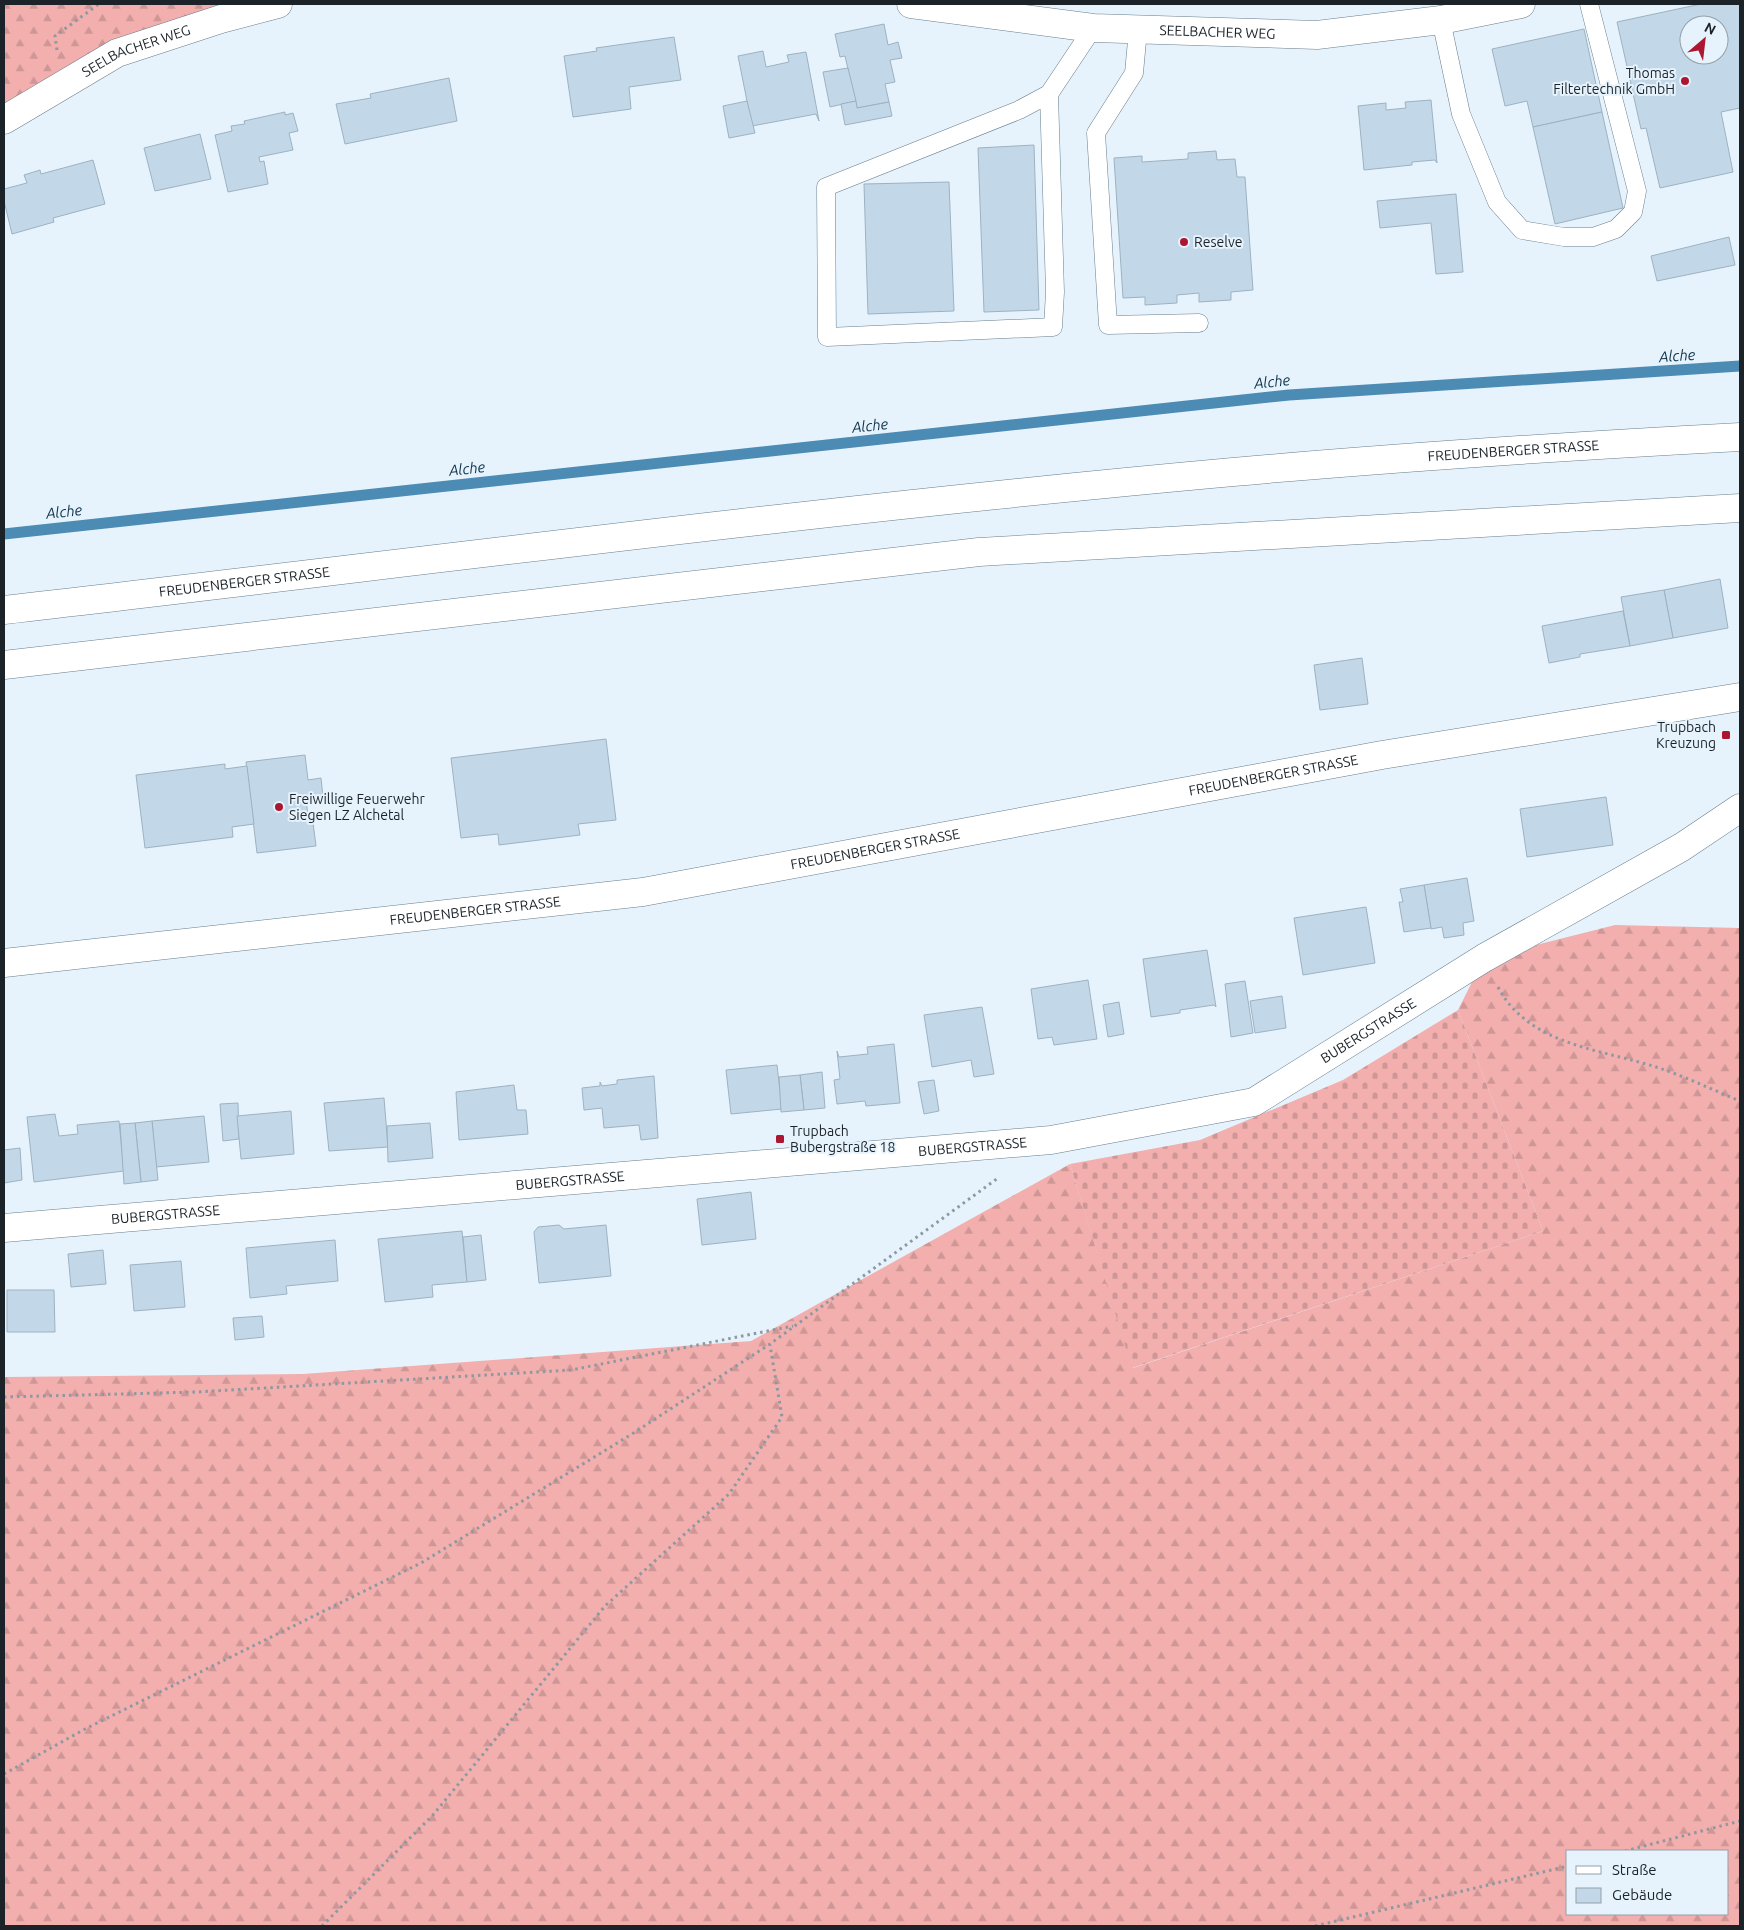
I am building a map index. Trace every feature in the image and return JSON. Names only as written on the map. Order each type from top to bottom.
[{"type":"street","name":"SEELBACHER WEG","points":[[4,120],[117,53],[221,19],[278,4]]},
{"type":"street","name":"SEELBACHER WEG","points":[[911,4],[1093,28],[1317,35],[1442,20],[1521,4]]},
{"type":"street","name":"FREUDENBERGER STRASSE","points":[[4,610],[970,498],[1235,472],[1595,445],[1740,437]]},
{"type":"street","points":[[4,665],[978,552],[1740,508]]},
{"type":"street","name":"FREUDENBERGER STRASSE","points":[[4,963],[642,892],[1382,755],[1740,697]]},
{"type":"street","name":"BUBERGSTRASSE","points":[[4,1228],[1051,1140],[1254,1102],[1484,958],[1682,847],[1740,808]]},
{"type":"lane","points":[[1442,20],[1461,114],[1497,202],[1522,230],[1564,237],[1593,237],[1616,229],[1633,212],[1637,190],[1589,4]]},
{"type":"lane","points":[[1049,94],[1055,292],[1053,327],[827,337],[826,187],[1019,110],[1049,94],[1093,28]]},
{"type":"lane","points":[[1138,30],[1134,74],[1096,133],[1108,325],[1199,323]]},
{"type":"path","points":[[63,85],[55,36],[99,4]]},
{"type":"path","points":[[1484,958],[1507,1002],[1534,1027],[1587,1050],[1658,1068],[1740,1101]]},
{"type":"path","points":[[4,1774],[85,1729],[420,1563],[632,1434],[770,1344],[1003,1175]]},
{"type":"path","points":[[4,1397],[197,1392],[571,1370],[794,1326]]},
{"type":"path","points":[[322,1926],[433,1815],[604,1606],[728,1494],[782,1417],[770,1344]]},
{"type":"path","points":[[1629,1850],[1740,1821]]},
{"type":"path","points":[[1316,1926],[1566,1866]]},
{"type":"green space","points":[[4,4],[278,4],[221,19],[4,120]]},
{"type":"green space","points":[[1615,925],[1740,928],[1740,1926],[4,1926],[4,1377],[303,1374],[751,1341],[1070,1164],[1133,1368],[1543,1231],[1458,1010],[1484,958]]},
{"type":"green space","points":[[1458,1010],[1543,1231],[1132,1368],[1070,1164],[1200,1140],[1343,1080]]},
{"type":"building","name":"Thomas Filtertechnik GmbH","points":[[1701,4],[1740,4],[1740,108],[1721,112],[1733,172],[1660,188],[1646,128],[1641,129],[1617,22]]},
{"type":"building","points":[[884,24],[888,45],[898,42],[902,58],[890,60],[895,82],[885,84],[889,102],[857,108],[845,56],[840,57],[835,34]]},
{"type":"building","points":[[1584,29],[1602,112],[1533,127],[1527,101],[1505,106],[1492,49]]},
{"type":"building","points":[[674,37],[681,80],[629,87],[631,109],[573,117],[564,56],[597,51],[596,48]]},
{"type":"building","points":[[763,51],[766,67],[789,62],[787,55],[806,52],[819,121],[816,114],[752,126],[738,56]]},
{"type":"building","points":[[848,68],[856,101],[830,107],[823,72]]},
{"type":"building","points":[[449,78],[457,121],[345,144],[336,104],[371,98],[370,94]]},
{"type":"building","points":[[1431,100],[1437,163],[1435,160],[1412,162],[1412,165],[1364,170],[1358,106],[1386,103],[1386,110],[1406,108],[1405,102]]},
{"type":"building","points":[[747,101],[755,133],[729,138],[723,106]]},
{"type":"building","points":[[856,101],[857,108],[889,102],[892,116],[845,125],[841,104]]},
{"type":"building","points":[[285,112],[285,115],[293,113],[298,131],[289,133],[293,150],[259,157],[260,162],[264,161],[268,184],[228,192],[215,135],[232,131],[231,126],[245,124],[244,121]]},
{"type":"building","points":[[1602,112],[1623,208],[1555,224],[1533,127]]},
{"type":"building","points":[[200,134],[211,179],[155,191],[144,148]]},
{"type":"building","points":[[1034,145],[1039,310],[984,312],[978,148]]},
{"type":"building","name":"Reselve","points":[[1216,151],[1217,160],[1235,159],[1237,177],[1245,177],[1253,290],[1231,292],[1231,300],[1199,302],[1199,293],[1177,295],[1177,303],[1145,305],[1145,297],[1123,298],[1114,158],[1142,156],[1142,162],[1188,159],[1188,153]]},
{"type":"building","points":[[93,160],[105,204],[53,218],[54,222],[12,234],[4,201],[4,189],[27,183],[24,175],[40,170],[41,174]]},
{"type":"building","points":[[949,182],[954,311],[868,314],[864,184]]},
{"type":"building","points":[[1456,194],[1463,272],[1436,274],[1431,223],[1380,228],[1377,201]]},
{"type":"building","points":[[1729,237],[1735,265],[1657,281],[1651,256]]},
{"type":"building","points":[[1720,579],[1728,628],[1673,638],[1664,590]]},
{"type":"building","points":[[1664,590],[1673,638],[1630,646],[1621,597]]},
{"type":"building","points":[[1623,611],[1630,646],[1580,654],[1580,657],[1549,663],[1542,626]]},
{"type":"building","points":[[1362,658],[1368,704],[1320,710],[1314,665]]},
{"type":"building","points":[[606,739],[616,820],[578,824],[580,835],[499,845],[498,834],[461,838],[451,758]]},
{"type":"building","name":"Freiwillige Feuerwehr Siegen LZ Alchetal","points":[[305,755],[308,780],[321,778],[323,797],[306,799],[308,816],[312,815],[316,846],[257,853],[246,762]]},
{"type":"building","points":[[225,764],[225,769],[247,766],[254,824],[232,827],[233,837],[145,848],[136,775]]},
{"type":"building","points":[[1606,797],[1613,845],[1527,857],[1520,809]]},
{"type":"building","points":[[1467,878],[1474,921],[1463,923],[1464,935],[1444,938],[1442,927],[1431,929],[1424,885]]},
{"type":"building","points":[[1424,885],[1431,928],[1404,932],[1399,902],[1403,902],[1400,889]]},
{"type":"building","points":[[1366,907],[1375,963],[1303,975],[1294,918]]},
{"type":"building","points":[[1207,950],[1216,1007],[1214,1005],[1180,1010],[1180,1013],[1151,1017],[1143,959]]},
{"type":"building","points":[[1088,980],[1097,1039],[1054,1045],[1052,1037],[1038,1039],[1031,989]]},
{"type":"building","points":[[1245,981],[1253,1033],[1231,1037],[1225,984]]},
{"type":"building","points":[[1282,996],[1286,1028],[1255,1033],[1250,1001]]},
{"type":"building","points":[[1119,1002],[1124,1034],[1108,1037],[1103,1005]]},
{"type":"building","points":[[982,1007],[994,1074],[974,1077],[971,1060],[932,1067],[924,1015]]},
{"type":"building","points":[[894,1044],[900,1103],[866,1106],[865,1101],[837,1104],[834,1080],[840,1079],[837,1051],[839,1057],[868,1054],[867,1047]]},
{"type":"building","points":[[777,1065],[782,1109],[731,1114],[726,1070]]},
{"type":"building","points":[[822,1072],[825,1108],[804,1110],[800,1075]]},
{"type":"building","points":[[800,1075],[804,1110],[781,1112],[779,1077]]},
{"type":"building","points":[[654,1076],[658,1138],[641,1140],[639,1125],[604,1128],[602,1108],[584,1110],[582,1088],[600,1086],[600,1082],[602,1086],[617,1084],[617,1080]]},
{"type":"building","points":[[934,1080],[939,1111],[924,1114],[918,1082]]},
{"type":"building","points":[[514,1085],[517,1110],[526,1110],[528,1134],[459,1140],[456,1092]]},
{"type":"building","points":[[384,1098],[388,1147],[329,1151],[324,1103]]},
{"type":"building","points":[[238,1103],[239,1139],[223,1141],[220,1104]]},
{"type":"building","points":[[291,1111],[294,1154],[241,1159],[237,1116]]},
{"type":"building","points":[[55,1114],[59,1136],[78,1134],[77,1125],[119,1121],[124,1171],[34,1182],[27,1117]]},
{"type":"building","points":[[204,1116],[209,1162],[156,1167],[152,1121]]},
{"type":"building","points":[[152,1121],[158,1180],[141,1182],[135,1123]]},
{"type":"building","points":[[135,1123],[141,1182],[124,1184],[120,1124]]},
{"type":"building","points":[[430,1123],[433,1158],[388,1162],[387,1126]]},
{"type":"building","points":[[20,1148],[22,1180],[4,1183],[4,1150]]},
{"type":"building","points":[[751,1192],[756,1239],[702,1245],[697,1199]]},
{"type":"building","points":[[559,1225],[564,1229],[606,1225],[611,1276],[539,1283],[534,1232],[538,1227]]},
{"type":"building","points":[[462,1231],[467,1282],[432,1285],[433,1297],[385,1302],[378,1239]]},
{"type":"building","points":[[481,1235],[486,1280],[467,1282],[463,1237]]},
{"type":"building","points":[[335,1240],[338,1281],[286,1286],[287,1294],[250,1298],[246,1248]]},
{"type":"building","points":[[103,1250],[106,1284],[71,1287],[68,1254]]},
{"type":"building","points":[[181,1261],[185,1307],[134,1311],[130,1265]]},
{"type":"building","points":[[7,1290],[54,1290],[55,1332],[7,1332]]},
{"type":"building","points":[[262,1316],[264,1337],[235,1340],[233,1318]]},
{"type":"waterway","name":"Alche","points":[[4,534],[1289,395],[1740,366]]},
{"type":"place","name":"Thomas Filtertechnik GmbH","points":[[1685,81]]},
{"type":"place","name":"Reselve","points":[[1184,242]]},
{"type":"place","name":"Trupbach Kreuzung","points":[[1726,735]]},
{"type":"place","name":"Freiwillige Feuerwehr Siegen LZ Alchetal","points":[[279,807]]},
{"type":"place","name":"Trupbach Bubergstraße 18","points":[[780,1139]]}]
